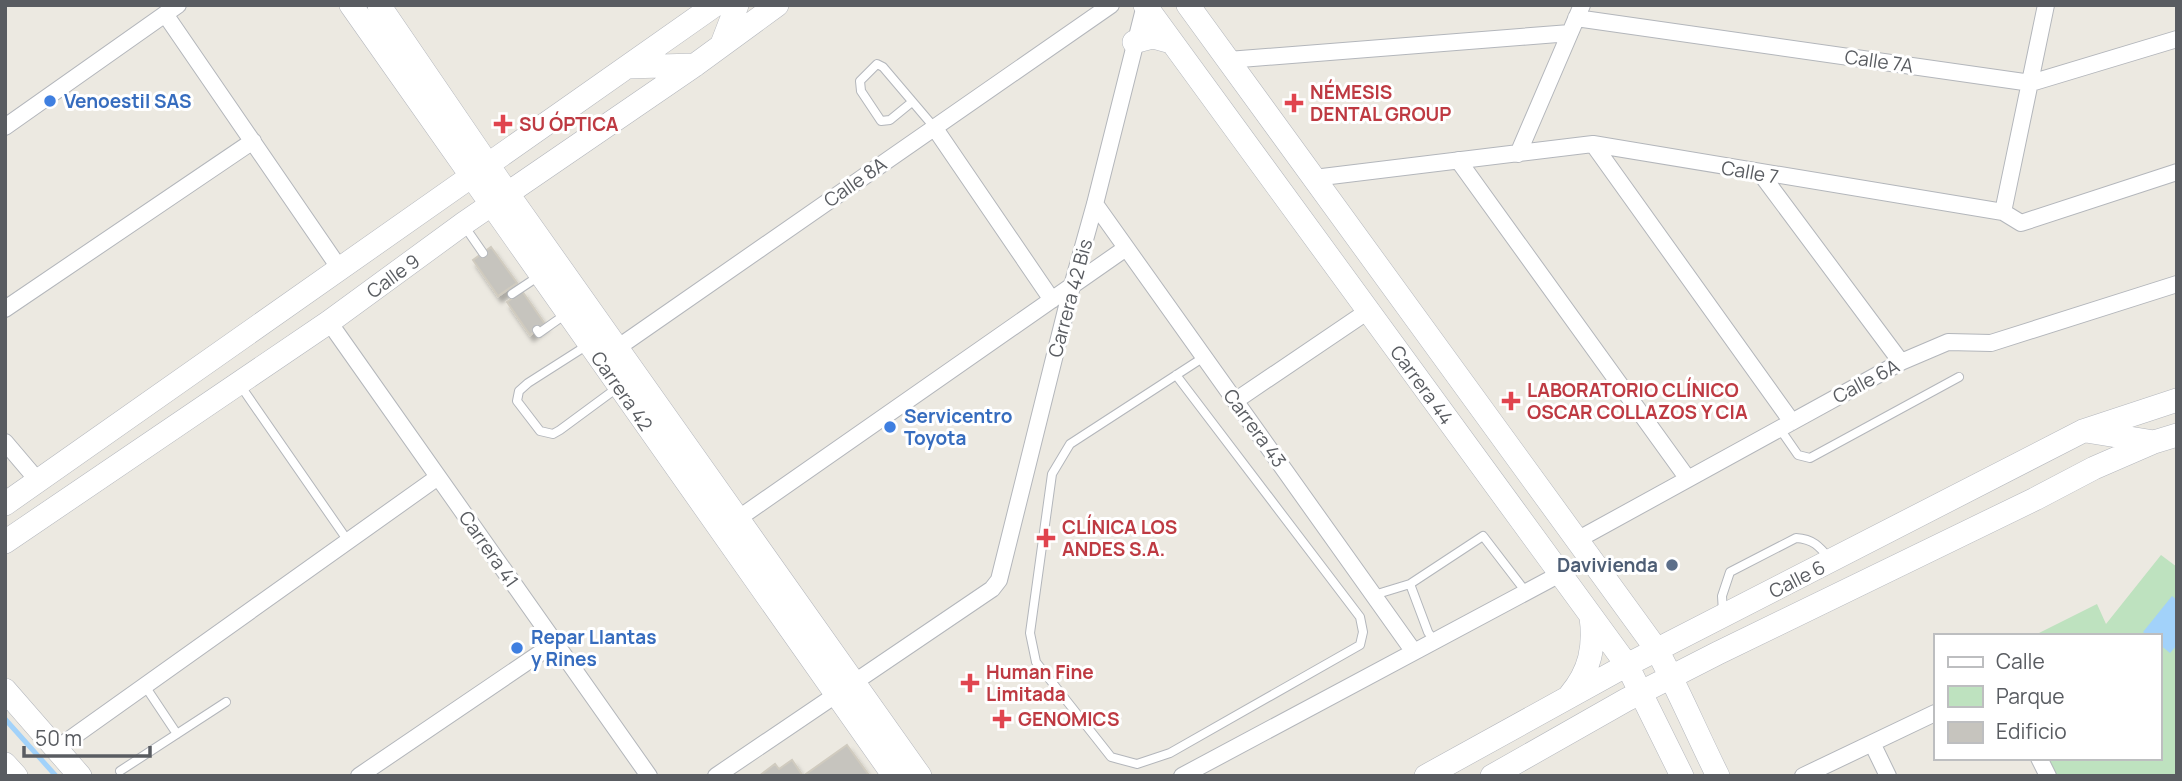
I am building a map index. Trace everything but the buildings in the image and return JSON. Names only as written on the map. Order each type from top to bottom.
[{"type":"main road","name":"Carrera 42","points":[[379,5],[480,170],[602,351],[845,688],[920,776]]},
{"type":"main road","name":"Calle 9","points":[[5,504],[715,5]]},
{"type":"main road","points":[[722,44],[737,5]]},
{"type":"main road","name":"Calle 9","points":[[5,542],[329,322],[777,5]]},
{"type":"main road","name":"Carrera 44","points":[[1145,5],[1627,665],[1682,776]]},
{"type":"main road","name":"Carrera 44","points":[[1188,5],[1657,650],[1718,776]]},
{"type":"main road","name":"Carrera 42","points":[[354,6],[480,170]]},
{"type":"main road","points":[[1134,42],[1153,37],[1171,42]]},
{"type":"main road","points":[[627,67],[695,65]]},
{"type":"main road","points":[[1255,156],[1262,106]]},
{"type":"main road","name":"Carrera 42","points":[[500,200],[540,275],[567,313],[602,351],[619,387],[729,524]]},
{"type":"main road","points":[[1368,312],[1385,308],[1403,313],[1428,349],[1440,351]]},
{"type":"main road","name":"Calle 6","points":[[1426,776],[1627,665],[2083,430],[2177,400]]},
{"type":"main road","points":[[2083,430],[2154,442]]},
{"type":"main road","name":"Calle 6","points":[[1492,776],[1718,653],[2094,468],[2177,435]]},
{"type":"main road","points":[[1568,698],[1586,672],[1591,657],[1591,616]]},
{"type":"main road","points":[[1689,717],[1696,687],[1718,653]]},
{"type":"main road","name":"Carrera 42","points":[[845,688],[894,776]]},
{"type":"main road","points":[[5,690],[80,776]]},
{"type":"street","name":"Calle 8A","points":[[602,351],[1111,5]]},
{"type":"street","name":"Carrera 42 Bis","points":[[845,688],[992,589],[999,580],[1145,5]]},
{"type":"street","points":[[2003,212],[2046,5]]},
{"type":"street","points":[[5,127],[172,10],[253,141],[340,268]]},
{"type":"street","points":[[1518,154],[1576,19]]},
{"type":"street","name":"Calle 7A","points":[[1228,60],[1576,19],[2031,83],[2177,39]]},
{"type":"street","points":[[934,127],[1052,300]]},
{"type":"street","points":[[5,309],[253,141]]},
{"type":"street","points":[[1593,145],[1786,425]]},
{"type":"street","name":"Calle 7","points":[[1314,177],[1593,145],[2003,212],[2021,223],[2177,172]]},
{"type":"street","points":[[1458,160],[1688,479]]},
{"type":"street","points":[[1761,174],[1900,362]]},
{"type":"street","name":"Carrera 43","points":[[1095,204],[1414,652]]},
{"type":"street","points":[[729,524],[1126,248]]},
{"type":"street","name":"Calle 6A","points":[[1577,540],[1900,362],[1948,342],[1992,343],[2177,284]]},
{"type":"street","points":[[1235,401],[1368,312]]},
{"type":"street","name":"Carrera 41","points":[[329,322],[649,776]]},
{"type":"street","points":[[5,442],[39,482]]},
{"type":"street","points":[[56,749],[438,477]]},
{"type":"street","points":[[1181,776],[1560,574]]},
{"type":"street","points":[[359,776],[555,643]]},
{"type":"street","points":[[716,776],[845,688]]},
{"type":"street","points":[[1803,776],[1934,713]]},
{"type":"street","points":[[1872,743],[1888,776]]},
{"type":"street","points":[[2040,760],[2048,776]]},
{"type":"lane","points":[[912,102],[890,120],[881,121],[861,91],[860,81],[877,64],[883,67],[934,127]]},
{"type":"lane","points":[[463,225],[483,253]]},
{"type":"lane","points":[[511,293],[540,275]]},
{"type":"lane","points":[[537,330],[539,333],[567,313]]},
{"type":"lane","points":[[602,351],[528,383],[519,391],[517,401],[540,431],[552,433],[619,387]]},
{"type":"lane","points":[[1177,375],[1360,617],[1363,632],[1360,645],[1170,753],[1136,764],[1111,757],[1036,662],[1030,633],[1052,474],[1070,444],[1204,357]]},
{"type":"lane","points":[[1786,425],[1798,455],[1810,458],[1959,377]]},
{"type":"lane","points":[[239,383],[348,541]]},
{"type":"lane","points":[[1374,595],[1410,584],[1483,536],[1527,592]]},
{"type":"lane","points":[[1724,616],[1722,596],[1730,572],[1796,538],[1806,538],[1818,544],[1831,562]]},
{"type":"lane","points":[[1410,584],[1434,641]]},
{"type":"lane","points":[[145,686],[177,734]]},
{"type":"lane","points":[[120,771],[226,702]]},
{"type":"green space","points":[[2161,555],[2177,567],[2177,776],[2048,776],[2040,760],[2161,760],[2161,634],[2037,634],[2097,604],[2106,624]]},
{"type":"water","points":[[2172,596],[2177,600],[2177,645],[2170,653],[2161,646],[2161,634],[2143,632]]},
{"type":"waterway","points":[[5,719],[56,776]]},
{"type":"place","name":"Venoestil SAS","points":[[50,101]]},
{"type":"place","name":"NÉMESIS DENTAL GROUP","points":[[1294,103]]},
{"type":"place","name":"SU ÓPTICA","points":[[503,124]]},
{"type":"place","name":"LABORATORIO CLÍNICO OSCAR COLLAZOS Y CIA","points":[[1511,401]]},
{"type":"place","name":"Servicentro Toyota","points":[[890,427]]},
{"type":"place","name":"CLÍNICA LOS ANDES S.A.","points":[[1046,538]]},
{"type":"place","name":"Davivienda","points":[[1672,565]]},
{"type":"place","name":"Repar Llantas y Rines","points":[[517,648]]},
{"type":"place","name":"Human Fine Limitada","points":[[970,683]]},
{"type":"place","name":"GENOMICS","points":[[1002,719]]}]
